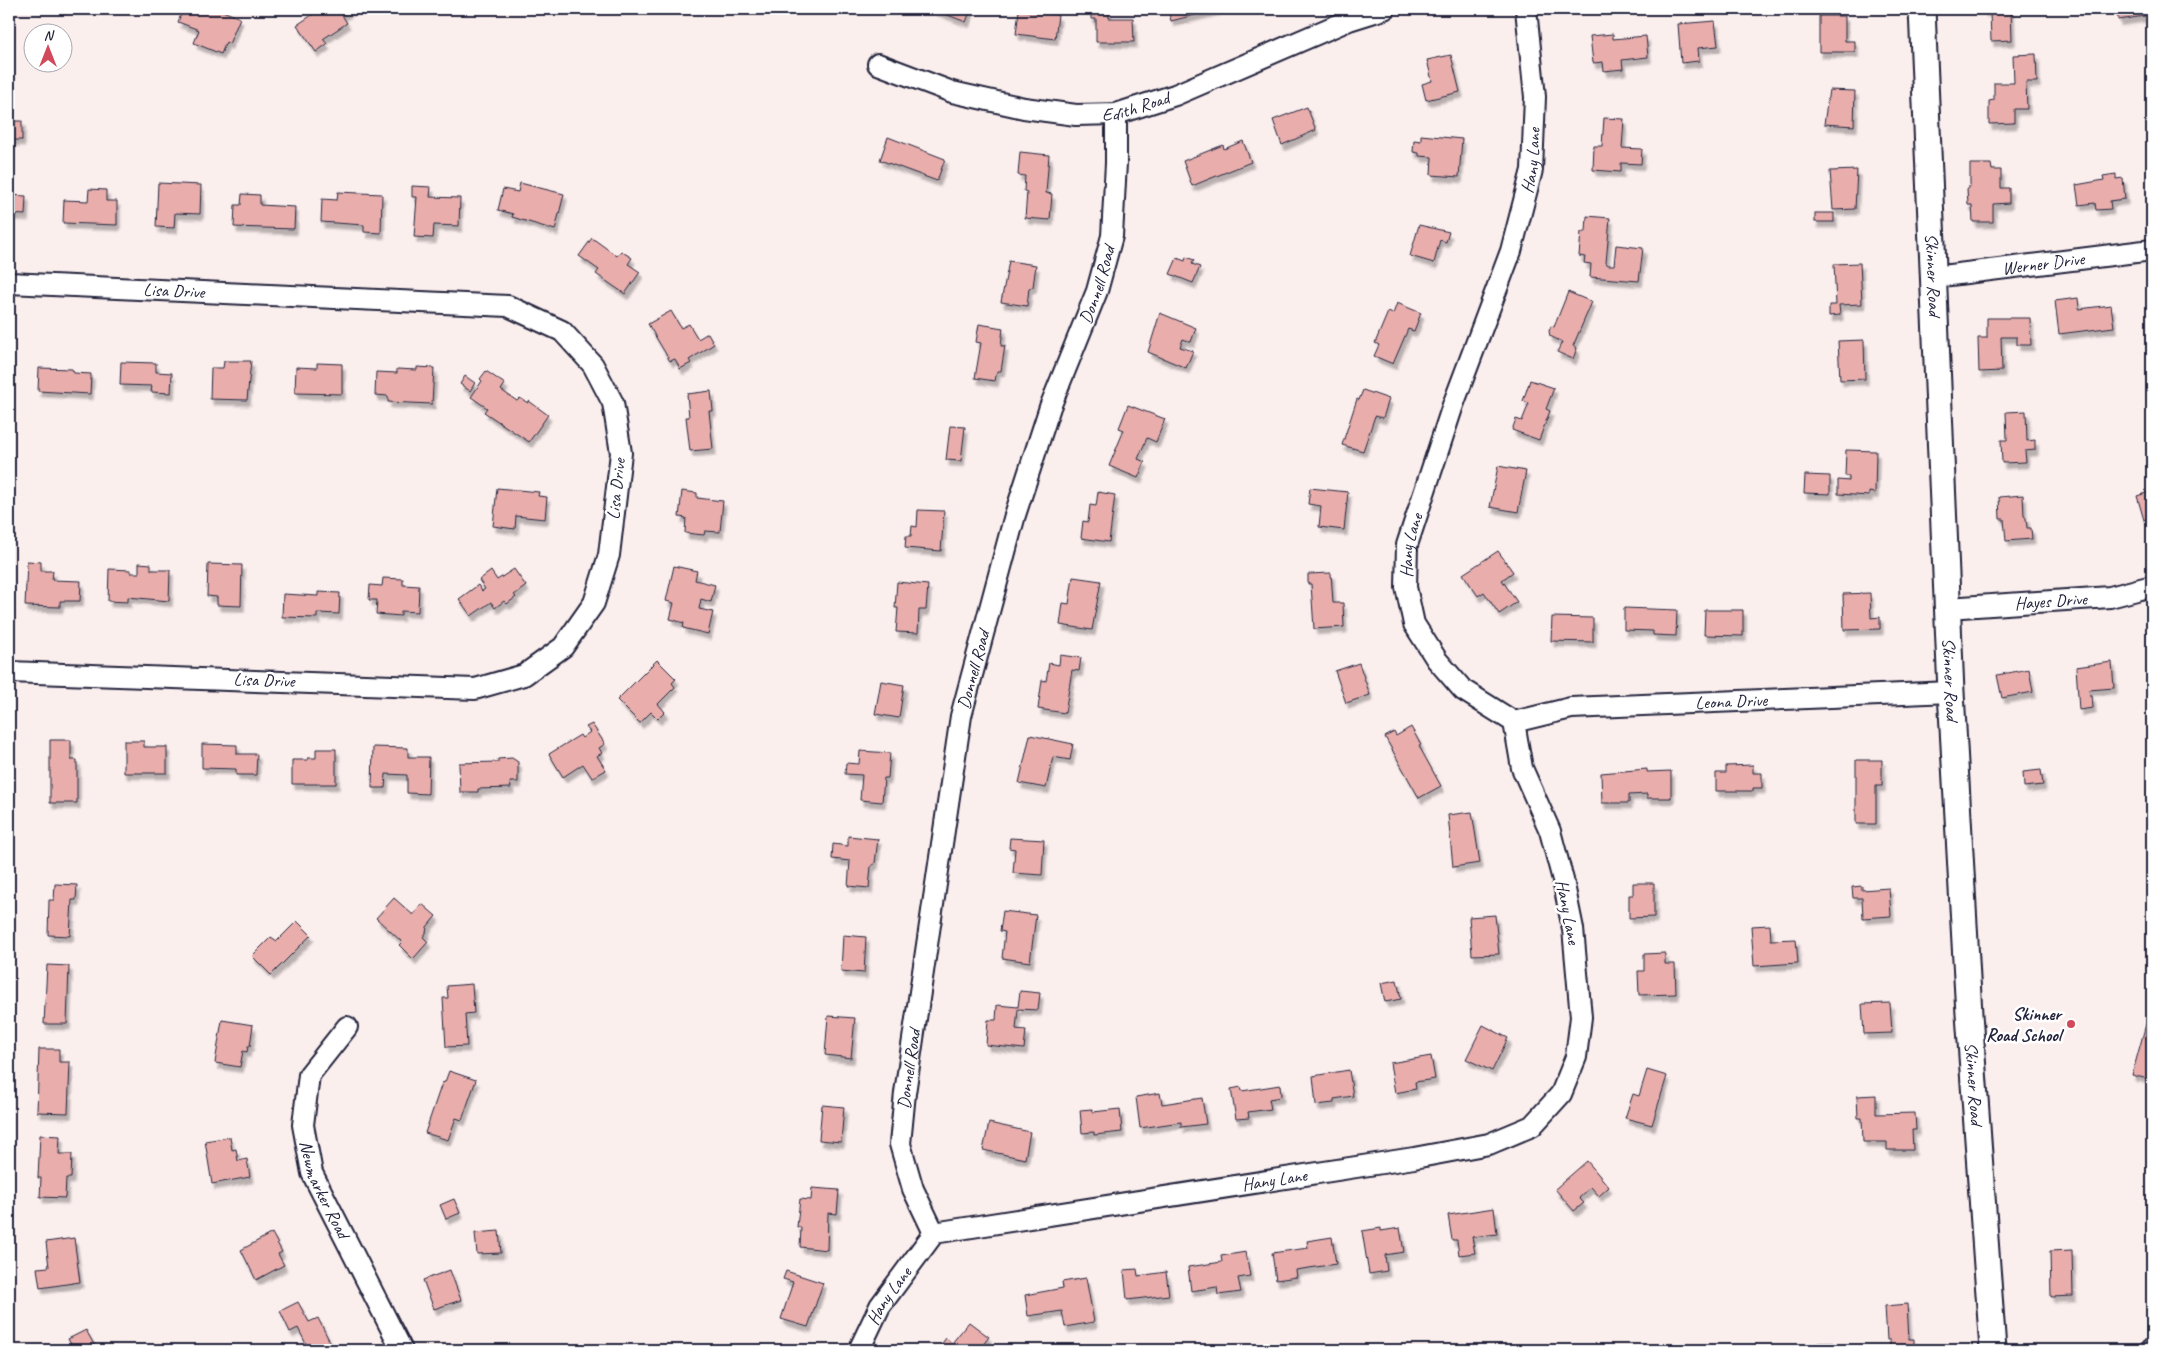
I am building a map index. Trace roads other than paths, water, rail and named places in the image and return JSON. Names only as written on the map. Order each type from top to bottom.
[{"type":"street","name":"Edith Road","points":[[878,64],[961,94],[1024,108],[1076,115],[1116,114],[1175,95],[1348,20],[1384,9]]},
{"type":"street","name":"Hany Lane","points":[[859,1350],[880,1306],[934,1233],[1414,1158],[1490,1144],[1532,1126],[1562,1094],[1576,1057],[1581,1017],[1573,929],[1550,831],[1522,768],[1514,722],[1463,690],[1437,660],[1414,624],[1406,587],[1407,545],[1453,405],[1511,251],[1532,170],[1535,97],[1526,9]]},
{"type":"street","name":"Skinner Road","points":[[1922,9],[1950,692],[1969,1014],[1993,1350]]},
{"type":"street","name":"Donnell Road","points":[[934,1233],[913,1189],[900,1144],[907,1084],[961,716],[1015,515],[1050,407],[1097,291],[1112,236],[1116,163],[1116,114]]},
{"type":"street","name":"Werner Drive","points":[[1934,277],[2152,250]]},
{"type":"street","name":"Lisa Drive","points":[[9,283],[508,306],[562,331],[593,365],[613,403],[621,453],[609,555],[594,603],[563,647],[524,675],[474,689],[9,672]]},
{"type":"street","name":"Hayes Drive","points":[[1947,608],[2110,596],[2152,586]]},
{"type":"street","name":"Leona Drive","points":[[1514,722],[1571,708],[1950,692]]},
{"type":"street","name":"Newmarker Road","points":[[347,1027],[309,1075],[303,1125],[312,1173],[402,1350]]},
{"type":"place","name":"Skinner Road School","points":[[2071,1024]]}]
